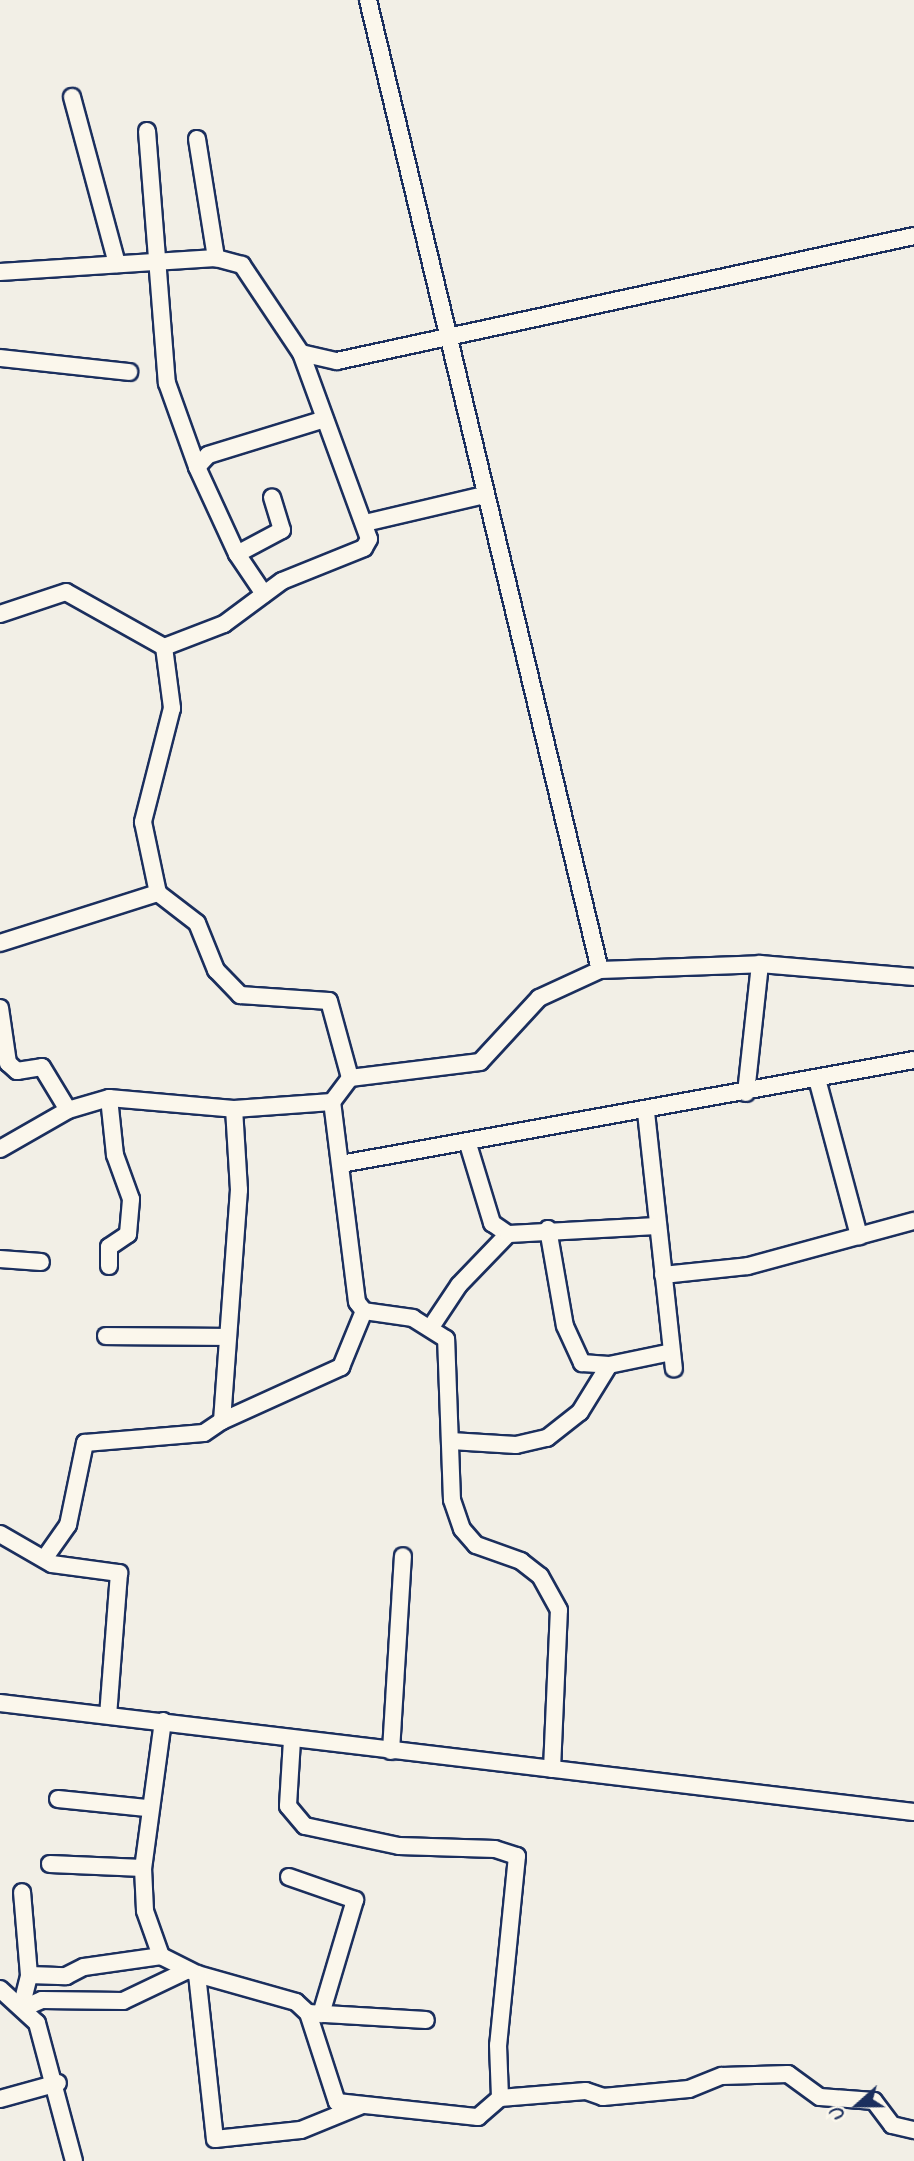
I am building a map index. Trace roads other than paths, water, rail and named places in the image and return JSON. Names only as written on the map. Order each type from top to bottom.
[{"type":"street","points":[[368,0],[444,340],[600,970]]},
{"type":"street","points":[[72,97],[117,264]]},
{"type":"street","points":[[147,131],[161,262],[167,383],[197,467],[237,554],[264,594]]},
{"type":"street","points":[[197,139],[216,258]]},
{"type":"street","points":[[301,353],[337,361],[444,340],[914,236]]},
{"type":"street","points":[[0,272],[216,258],[250,271],[301,353],[365,523],[364,548],[264,594],[223,624],[164,647]]},
{"type":"street","points":[[0,358],[129,372]]},
{"type":"street","points":[[197,467],[208,455],[325,419]]},
{"type":"street","points":[[365,523],[484,495]]},
{"type":"street","points":[[237,554],[282,530],[272,497]]},
{"type":"street","points":[[0,614],[66,592],[164,647]]},
{"type":"street","points":[[164,647],[172,708],[143,822],[158,894],[197,923],[216,970],[240,995],[329,1001],[350,1079]]},
{"type":"street","points":[[0,943],[158,894]]},
{"type":"street","points":[[746,1093],[760,964]]},
{"type":"street","points":[[552,1769],[559,1610],[552,1593],[521,1561],[476,1545],[462,1529],[452,1500],[451,1353],[431,1327],[364,1311],[351,1288],[341,1164],[332,1102],[350,1079],[480,1062],[539,998],[600,970],[760,964],[914,977]]},
{"type":"street","points":[[0,1009],[8,1063],[17,1071],[42,1067],[68,1110]]},
{"type":"street","points":[[341,1164],[646,1112],[914,1060]]},
{"type":"street","points":[[817,1079],[859,1236]]},
{"type":"street","points":[[0,1149],[68,1110],[109,1098],[234,1109],[332,1102]]},
{"type":"street","points":[[109,1098],[115,1155],[131,1199],[128,1234],[109,1247],[109,1266]]},
{"type":"street","points":[[222,1421],[239,1189],[234,1109]]},
{"type":"street","points":[[548,1229],[577,1356],[587,1366],[673,1360],[646,1112]]},
{"type":"street","points":[[468,1144],[481,1199],[492,1223],[508,1234]]},
{"type":"street","points":[[663,1275],[748,1266],[914,1221]]},
{"type":"street","points":[[431,1327],[459,1285],[508,1234],[548,1229],[658,1226]]},
{"type":"street","points":[[0,1259],[41,1262]]},
{"type":"street","points":[[44,1559],[68,1525],[85,1443],[204,1433],[222,1421],[341,1367],[364,1311]]},
{"type":"street","points":[[106,1336],[226,1338]]},
{"type":"street","points":[[452,1441],[516,1445],[547,1438],[580,1412],[609,1365]]},
{"type":"street","points":[[0,1534],[44,1559],[114,1568],[123,1579],[108,1715]]},
{"type":"street","points":[[391,1751],[403,1556]]},
{"type":"street","points":[[0,1703],[163,1721],[292,1740],[914,1812]]},
{"type":"street","points":[[161,1956],[145,1911],[143,1868],[147,1808],[163,1721]]},
{"type":"street","points":[[292,1740],[288,1806],[305,1826],[399,1846],[495,1849],[517,1856],[498,2045],[500,2098]]},
{"type":"street","points":[[58,1799],[147,1808]]},
{"type":"street","points":[[50,1864],[143,1868]]},
{"type":"street","points":[[289,1877],[346,1893],[356,1903],[314,2014],[332,2097],[360,2106],[478,2117],[500,2098],[586,2091],[614,2096],[689,2089],[722,2076],[788,2074],[820,2097],[874,2101],[892,2125],[914,2130]]},
{"type":"street","points":[[22,1892],[29,1975],[24,2005]]},
{"type":"street","points":[[29,1975],[66,1976],[84,1967],[161,1956],[193,1972],[296,2002],[314,2014],[426,2020]]},
{"type":"street","points":[[193,1972],[215,2139],[301,2130],[360,2106]]},
{"type":"street","points":[[24,2005],[42,2000],[123,2000],[193,1972]]},
{"type":"street","points":[[0,1989],[24,2005],[58,2083],[74,2161]]},
{"type":"street","points":[[0,2099],[58,2083]]}]
